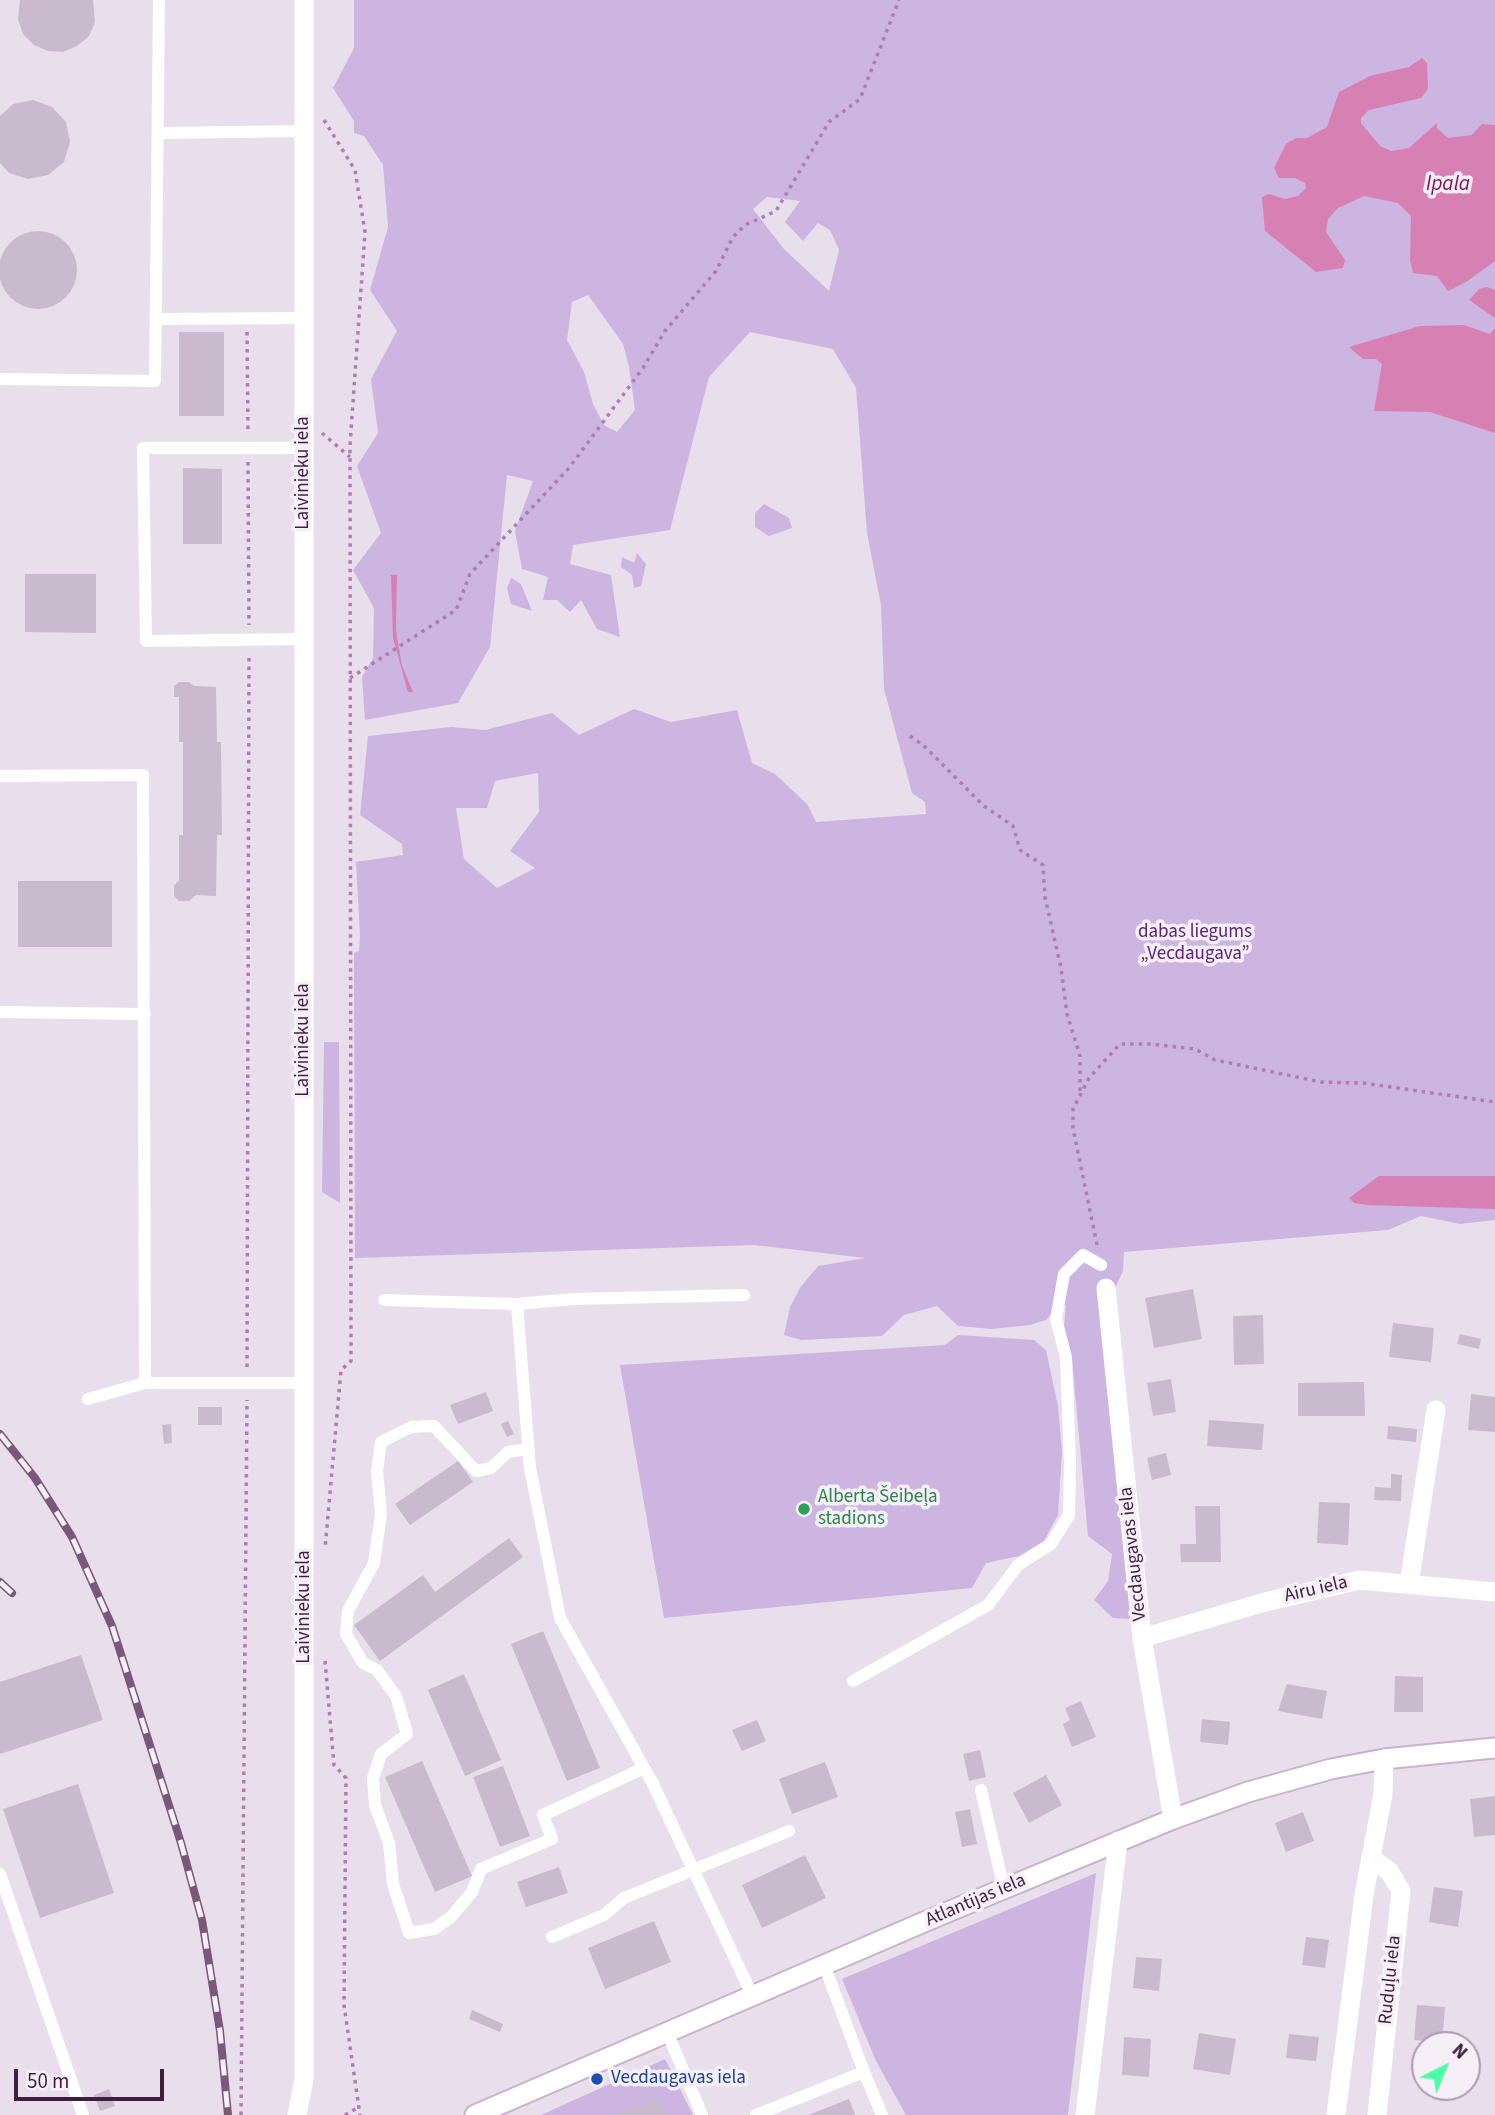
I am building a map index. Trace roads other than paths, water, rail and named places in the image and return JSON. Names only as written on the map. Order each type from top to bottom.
[{"type":"street","name":"Laivinieku iela","points":[[298,2115],[304,2079],[303,0]]},
{"type":"street","name":"Vecdaugavas iela","points":[[1106,1288],[1142,1638],[1173,1819]]},
{"type":"street","points":[[1409,1584],[1436,1410]]},
{"type":"street","name":"Airu iela","points":[[1142,1638],[1265,1602],[1360,1580],[1495,1592]]},
{"type":"street","name":"Atlantijas iela","points":[[475,2115],[1173,1819],[1307,1775],[1384,1759],[1495,1748]]},
{"type":"street","name":"Ruduļu iela","points":[[1336,2115],[1371,1858],[1383,1794],[1384,1759]]},
{"type":"street","points":[[1085,2115],[1118,1841]]},
{"type":"street","name":"Ruduļu iela","points":[[1371,1858],[1389,1871],[1401,1891],[1377,2115]]},
{"type":"street","name":"Laivinieku iela","points":[[304,2079],[313,2115]]},
{"type":"lane","points":[[0,379],[155,380],[160,133],[159,0]]},
{"type":"lane","points":[[160,133],[304,131]]},
{"type":"lane","points":[[157,319],[304,318]]},
{"type":"lane","points":[[304,448],[143,448],[146,641],[304,639]]},
{"type":"lane","points":[[0,775],[144,775],[145,1382]]},
{"type":"lane","points":[[0,1012],[145,1014]]},
{"type":"lane","points":[[853,1681],[988,1605],[1018,1565],[1051,1544],[1069,1515],[1066,1357],[1056,1319],[1064,1274],[1083,1255],[1101,1265]]},
{"type":"lane","points":[[384,1300],[517,1304],[574,1299],[744,1296]]},
{"type":"lane","points":[[517,1304],[529,1450],[560,1618],[644,1768],[753,1997]]},
{"type":"lane","points":[[88,1399],[145,1382],[305,1383]]},
{"type":"lane","points":[[529,1450],[508,1452],[491,1468],[476,1471],[435,1426],[411,1427],[381,1442],[377,1471],[381,1514],[374,1563],[348,1611],[346,1634],[363,1663],[377,1670],[396,1696],[407,1734],[381,1754],[373,1778],[375,1805],[389,1843],[393,1884],[409,1933],[434,1929],[451,1916],[472,1892],[481,1869],[552,1839],[543,1815],[644,1768]]},
{"type":"lane","points":[[981,1790],[1004,1889]]},
{"type":"lane","points":[[552,1937],[604,1915],[624,1898],[789,1830]]},
{"type":"lane","points":[[0,1874],[83,2115]]},
{"type":"lane","points":[[825,1967],[882,2115]]},
{"type":"lane","points":[[667,2032],[702,2115]]},
{"type":"lane","points":[[757,2115],[864,2072]]},
{"type":"water","name":"Ipala","points":[[1422,58],[1427,63],[1428,89],[1421,98],[1369,110],[1361,118],[1361,123],[1380,146],[1391,151],[1409,148],[1437,123],[1437,128],[1448,138],[1472,135],[1482,124],[1495,125],[1495,261],[1448,291],[1437,276],[1413,273],[1410,260],[1411,216],[1398,203],[1364,196],[1338,208],[1328,219],[1326,232],[1345,260],[1343,268],[1316,272],[1265,231],[1262,197],[1269,194],[1285,199],[1298,196],[1306,188],[1305,183],[1295,178],[1279,178],[1274,168],[1286,144],[1296,138],[1307,138],[1327,127],[1339,92],[1370,76],[1409,67]]},
{"type":"water","points":[[1487,287],[1495,290],[1495,318],[1469,300],[1479,289]]},
{"type":"water","points":[[1464,325],[1490,334],[1495,328],[1495,433],[1430,412],[1374,411],[1382,364],[1376,359],[1363,359],[1349,347],[1420,326]]},
{"type":"water","points":[[391,575],[397,575],[396,630],[402,666],[413,692],[408,692],[393,638]]},
{"type":"water","points":[[1379,1176],[1495,1176],[1495,1209],[1367,1205],[1354,1203],[1349,1198]]},
{"type":"railway","points":[[0,1434],[35,1478],[72,1537],[112,1626],[181,1843],[202,1920],[220,2031],[228,2115]]},
{"type":"railway","points":[[0,1582],[12,1593]]},
{"type":"place","name":"Alberta Šeibeļa stadions","points":[[804,1509]]},
{"type":"place","name":"Vecdaugavas iela","points":[[597,2079]]},
{"type":"park label","name":"dabas liegums „Vecdaugava”","points":[[1195,944]]}]
